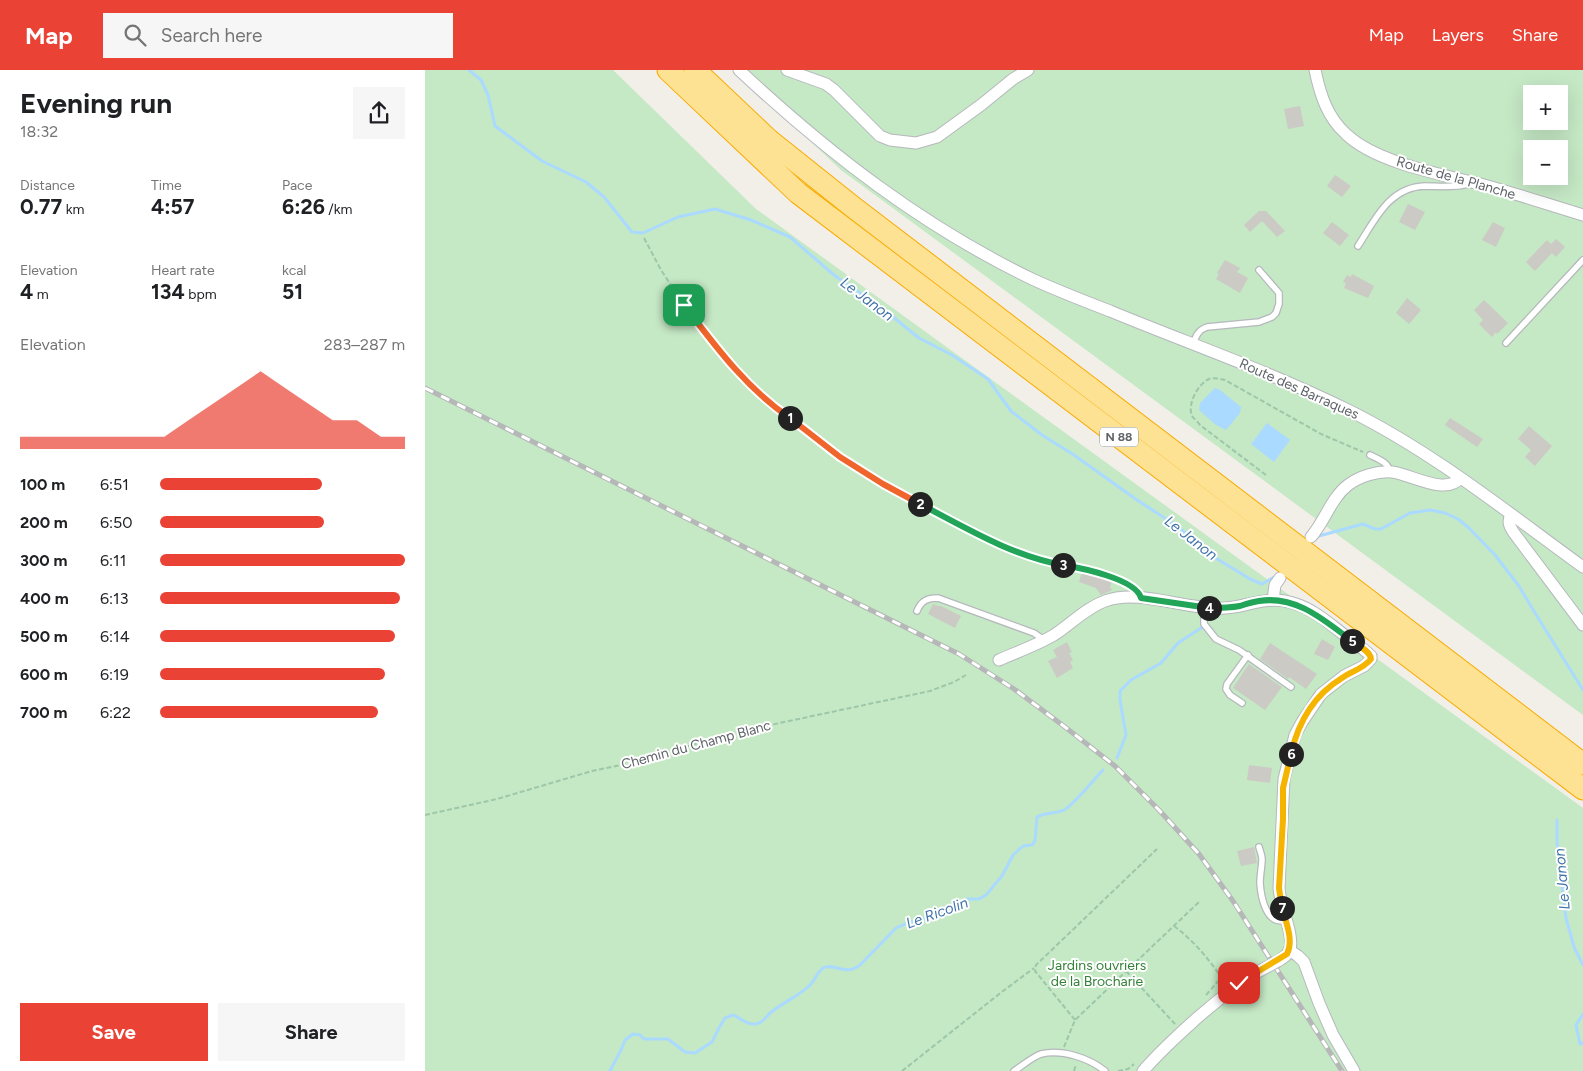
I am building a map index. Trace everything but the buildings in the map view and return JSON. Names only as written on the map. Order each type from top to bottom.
[{"type":"highway","name":"N 88","points":[[668,70],[798,193],[1583,789]]},
{"type":"highway","name":"N 88","points":[[695,70],[769,140],[853,207],[1583,764]]},
{"type":"street","name":"Route des Barraques","points":[[739,70],[786,114],[822,144],[902,204],[955,237],[1041,283],[1301,388],[1350,411],[1391,433],[1460,478],[1583,567]]},
{"type":"street","points":[[787,70],[826,84],[880,136],[890,140],[916,143],[937,136],[981,106],[1013,79],[1028,70]]},
{"type":"street","name":"Route de la Planche","points":[[1315,70],[1325,105],[1337,125],[1346,135],[1365,149],[1384,157],[1446,176],[1583,215]]},
{"type":"street","points":[[1311,538],[1339,494],[1349,484],[1375,473],[1405,474],[1435,484],[1453,484],[1460,478]]},
{"type":"street","points":[[1511,515],[1509,522],[1514,533],[1583,625]]},
{"type":"street","points":[[1273,600],[1275,585],[1280,578]]},
{"type":"street","points":[[999,660],[1055,635],[1093,607],[1107,600],[1121,598],[1141,598],[1204,608],[1226,608],[1258,601],[1273,600],[1296,604],[1309,610],[1371,656],[1371,659],[1364,666],[1344,676],[1321,694],[1295,735],[1283,788],[1279,888],[1280,901],[1289,934],[1289,950],[1287,954],[1223,995],[1161,1050],[1143,1071]]},
{"type":"street","points":[[1289,950],[1304,962],[1333,1035],[1354,1071]]},
{"type":"lane","points":[[1358,246],[1378,215],[1398,193],[1422,186],[1465,185],[1469,181]]},
{"type":"lane","points":[[1506,343],[1583,260]]},
{"type":"lane","points":[[1193,344],[1201,329],[1259,322],[1271,318],[1279,304],[1279,293],[1259,270]]},
{"type":"lane","points":[[1370,455],[1386,463],[1389,466],[1390,472]]},
{"type":"lane","points":[[917,611],[922,602],[931,598],[937,598],[1035,633],[1044,640]]},
{"type":"lane","points":[[1204,608],[1204,624],[1212,635],[1247,655],[1291,687]]},
{"type":"lane","points":[[1242,703],[1230,695],[1226,689],[1227,684],[1247,655]]},
{"type":"lane","points":[[1259,847],[1262,861],[1260,886],[1263,901],[1269,915],[1279,921],[1285,920]]},
{"type":"lane","points":[[1014,1071],[1040,1054],[1062,1054],[1078,1057],[1097,1064],[1105,1071]]},
{"type":"path","points":[[644,238],[661,270],[684,305],[719,351],[764,399],[840,457],[883,484],[982,537],[1039,559],[1083,568],[1120,580],[1139,593],[1141,598]]},
{"type":"path","points":[[1266,475],[1192,416],[1190,408],[1192,400],[1202,384],[1209,379],[1225,380],[1321,434],[1370,455]]},
{"type":"path","name":"Chemin du Champ Blanc","points":[[425,815],[481,803],[592,771],[636,762],[728,734],[930,691],[967,675]]},
{"type":"path","points":[[902,1071],[1034,968],[1157,849]]},
{"type":"path","points":[[1062,1054],[1075,1020],[1200,901]]},
{"type":"path","points":[[1173,925],[1205,956],[1225,984]]},
{"type":"path","points":[[1034,968],[1075,1020]]},
{"type":"path","points":[[1126,971],[1175,1024]]},
{"type":"green space","name":"Jardins ouvriers de la Brocharie","points":[[425,70],[613,70],[756,209],[1583,808],[1583,1071],[425,1071]]},
{"type":"green space","points":[[735,70],[1583,70],[1583,715],[841,170]]},
{"type":"water","points":[[1215,388],[1241,407],[1240,413],[1226,430],[1216,425],[1199,410],[1200,403]]},
{"type":"water","points":[[1267,423],[1290,440],[1274,462],[1251,444]]},
{"type":"waterway","name":"Le Janon","points":[[469,70],[481,80],[488,95],[495,126],[542,161],[586,182],[604,197],[632,232],[643,233],[678,217],[715,209],[751,220],[790,237],[834,275],[883,309],[919,338],[952,355],[988,379],[1011,411],[1042,435],[1177,526],[1209,554],[1250,579],[1262,584],[1276,576]]},
{"type":"waterway","name":"Le Janon","points":[[1315,539],[1319,536],[1363,524],[1375,529],[1381,529],[1410,513],[1430,510],[1445,513],[1458,519],[1495,555],[1519,586],[1583,690]]},
{"type":"waterway","name":"Le Ricolin","points":[[1117,758],[1126,735],[1120,691],[1131,680],[1161,663],[1178,643],[1201,628]]},
{"type":"waterway","name":"Le Ricolin","points":[[610,1071],[625,1040],[633,1034],[640,1035],[644,1039],[668,1039],[685,1052],[695,1053],[712,1042],[725,1018],[733,1015],[749,1023],[759,1023],[775,1009],[809,986],[823,968],[831,967],[844,970],[854,968],[860,965],[896,928],[932,916],[967,899],[979,899],[986,895],[1002,876],[1013,855],[1023,846],[1032,845],[1035,841],[1037,817],[1064,810],[1078,798],[1103,770]]},
{"type":"waterway","name":"Le Janon","points":[[1557,820],[1557,842],[1566,918],[1574,947],[1583,965]]},
{"type":"waterway","name":"Le Janon","points":[[1583,1014],[1576,1025],[1580,1044],[1583,1043]]},
{"type":"railway","points":[[425,388],[959,654],[1014,689],[1115,766],[1199,854],[1233,901],[1342,1071]]},
{"type":"route","points":[[684,305],[719,351],[751,386],[779,411],[840,457],[883,484],[982,537],[1039,559],[1083,568],[1120,580],[1139,593],[1141,598],[1208,608],[1226,608],[1258,601],[1273,600],[1296,604],[1326,621],[1371,656],[1371,659],[1364,666],[1344,676],[1321,694],[1295,735],[1283,788],[1279,888],[1280,901],[1289,934],[1289,950],[1283,958],[1239,983]]}]
